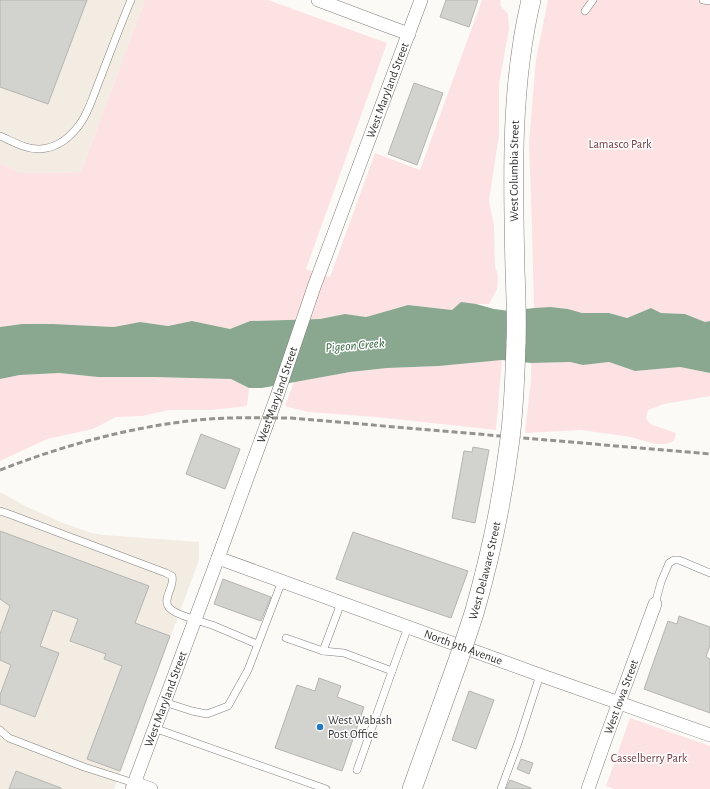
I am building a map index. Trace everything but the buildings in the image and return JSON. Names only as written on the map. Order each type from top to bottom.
[{"type":"main road","name":"West Columbia Street","points":[[516,343],[514,140],[516,97],[521,56],[531,0]]},
{"type":"main road","name":"West Delaware Street","points":[[412,789],[475,611],[495,532],[509,445],[513,409],[516,343]]},
{"type":"street","points":[[318,0],[409,34]]},
{"type":"street","name":"West Maryland Street","points":[[133,786],[276,399],[314,287],[421,0]]},
{"type":"street","name":"North 9th Avenue","points":[[218,558],[710,735]]},
{"type":"street","name":"West Iowa Street","points":[[591,788],[603,746],[655,604]]},
{"type":"street","points":[[133,786],[151,789]]},
{"type":"lane","points":[[0,136],[31,148],[41,149],[60,143],[77,128],[88,109],[131,0]]},
{"type":"lane","points":[[585,12],[593,0]]},
{"type":"lane","points":[[703,0],[710,1]]},
{"type":"lane","points":[[0,511],[172,576],[173,581],[167,597],[168,608],[172,611],[212,625],[257,644]]},
{"type":"lane","points":[[655,604],[661,582],[669,563],[674,560],[679,560],[710,573]]},
{"type":"lane","points":[[164,702],[192,711],[208,714],[228,706],[248,670],[282,581]]},
{"type":"lane","points":[[323,651],[341,603]]},
{"type":"lane","points":[[357,770],[408,627]]},
{"type":"lane","points":[[286,638],[323,651],[344,653],[392,671]]},
{"type":"lane","points":[[501,789],[540,675]]},
{"type":"lane","points":[[154,728],[326,789]]},
{"type":"lane","points":[[0,730],[9,738],[16,741],[133,786]]},
{"type":"shaded area","points":[[0,0],[145,0],[81,172],[20,173],[0,163]]},
{"type":"shaded area","points":[[0,492],[25,506],[63,523],[92,533],[199,542],[199,560],[114,789],[0,789]]},
{"type":"green space","points":[[145,0],[268,0],[387,43],[306,269],[330,277],[375,153],[420,170],[482,0],[501,0],[500,5],[508,14],[509,29],[499,84],[499,135],[489,200],[494,226],[495,267],[498,275],[497,289],[489,304],[476,304],[452,310],[408,305],[366,317],[345,314],[320,319],[250,321],[230,329],[192,321],[168,326],[140,322],[114,327],[22,324],[0,327],[0,163],[20,173],[81,172]]},
{"type":"green space","name":"Lamasco Park","points":[[548,0],[710,0],[710,321],[705,322],[685,314],[661,313],[651,308],[627,318],[609,313],[582,313],[568,309],[550,307],[534,308],[529,143],[536,59]]},
{"type":"green space","points":[[502,360],[496,430],[376,417],[308,412],[285,406],[294,382],[350,372],[387,368],[439,366]]},
{"type":"green space","points":[[570,362],[583,365],[609,362],[635,371],[680,367],[710,373],[710,396],[664,404],[648,410],[646,418],[650,424],[676,433],[674,441],[666,444],[655,444],[631,437],[581,430],[525,433],[531,380],[531,363]]},
{"type":"green space","points":[[59,373],[98,377],[231,379],[249,388],[247,406],[211,410],[169,410],[142,416],[116,417],[93,429],[47,439],[0,461],[0,379],[20,375]]},
{"type":"green space","name":"Casselberry Park","points":[[630,718],[710,746],[710,789],[614,789],[606,786]]},
{"type":"water","name":"Pigeon Creek","points":[[461,302],[510,311],[550,307],[568,309],[582,313],[609,313],[627,318],[651,308],[661,313],[685,314],[705,322],[710,321],[710,373],[680,367],[635,371],[609,362],[583,365],[570,362],[531,363],[502,360],[350,372],[262,388],[249,388],[231,379],[98,377],[59,373],[20,375],[0,379],[0,327],[22,324],[53,324],[114,327],[140,322],[168,326],[192,321],[230,329],[250,321],[320,319],[345,314],[366,317],[408,305],[452,310]]},
{"type":"railway","points":[[0,470],[77,444],[129,431],[182,422],[229,418],[291,418],[710,454]]},
{"type":"place","name":"West Wabash Post Office","points":[[320,727]]}]
